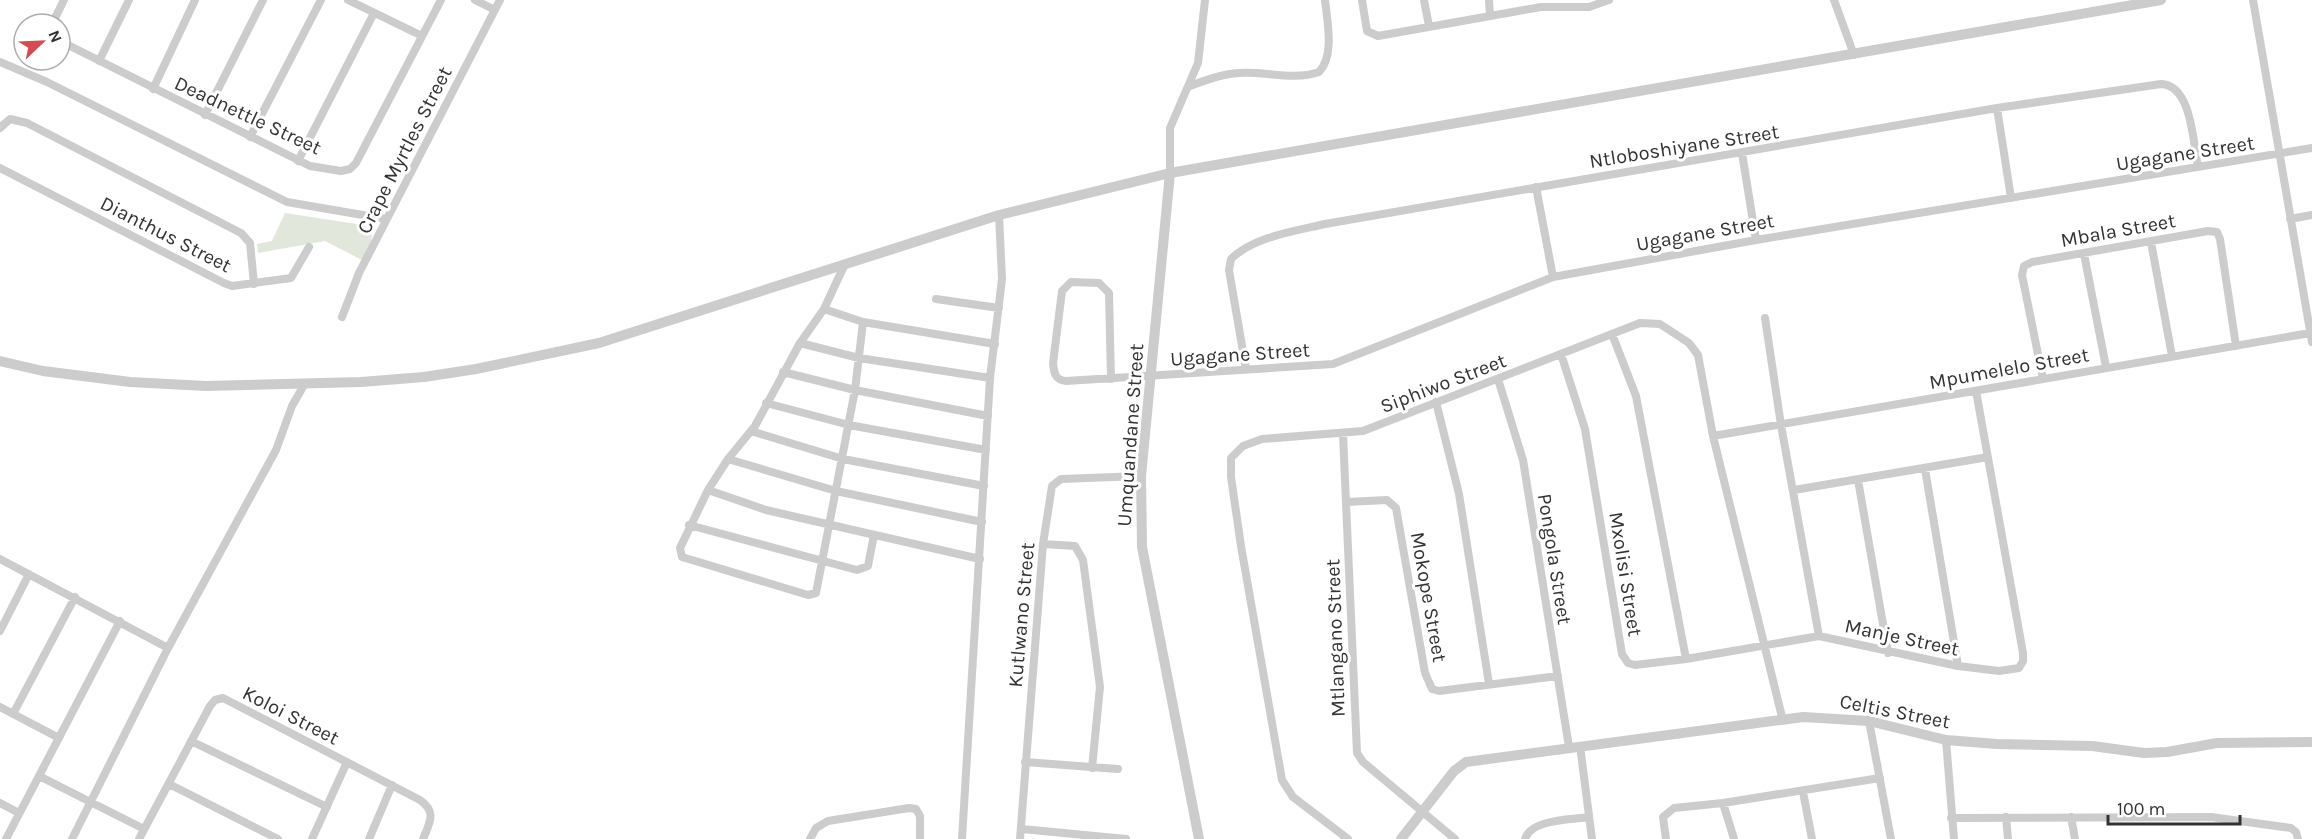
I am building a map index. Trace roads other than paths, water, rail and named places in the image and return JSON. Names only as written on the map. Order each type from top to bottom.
[{"type":"street","points":[[99,61],[129,0]]},
{"type":"street","points":[[153,89],[195,0]]},
{"type":"street","points":[[205,115],[263,0]]},
{"type":"street","points":[[250,137],[321,0]]},
{"type":"street","points":[[348,0],[422,36]]},
{"type":"street","name":"Deadnettle Street","points":[[72,47],[298,161],[341,171],[350,169],[356,163],[441,0]]},
{"type":"street","points":[[475,0],[495,10]]},
{"type":"street","name":"Crape Myrtles Street","points":[[342,317],[359,273],[500,0]]},
{"type":"street","points":[[1170,173],[1170,128],[1198,63],[1205,0]]},
{"type":"street","points":[[1190,86],[1241,72],[1282,75],[1318,72],[1325,62],[1327,52],[1325,0]]},
{"type":"street","points":[[1362,0],[1367,31],[1373,36],[1541,7],[1589,7],[1609,0]]},
{"type":"street","points":[[1424,0],[1429,26]]},
{"type":"street","points":[[1489,0],[1490,16]]},
{"type":"street","points":[[1834,0],[1854,55]]},
{"type":"street","points":[[0,361],[43,371],[130,382],[206,386],[304,385],[423,377],[571,350],[844,266],[999,215],[1170,173],[2162,0]]},
{"type":"street","points":[[2253,0],[2311,338]]},
{"type":"street","points":[[298,161],[374,13]]},
{"type":"street","points":[[0,63],[47,82],[287,202],[386,219]]},
{"type":"street","name":"Ntloboshiyane Street","points":[[1246,369],[1229,270],[1231,259],[1237,253],[1286,233],[1325,224],[1996,108],[2168,84],[2183,96],[2198,167]]},
{"type":"street","points":[[1996,108],[2011,198]]},
{"type":"street","points":[[0,128],[10,119],[27,123],[241,233],[250,243],[254,284]]},
{"type":"street","name":"Ugagane Street","points":[[1111,379],[1108,293],[1099,283],[1071,282],[1062,291],[1053,363],[1054,374],[1058,380],[1066,381],[1151,378],[1339,362],[1553,277],[1756,240],[2312,148]]},
{"type":"street","points":[[1742,153],[1756,240]]},
{"type":"street","name":"Dianthus Street","points":[[0,168],[232,286],[291,278],[309,247]]},
{"type":"street","name":"Umquandane Street","points":[[1170,173],[1141,476],[1142,547],[1199,839]]},
{"type":"street","points":[[1536,187],[1553,277]]},
{"type":"street","points":[[962,839],[990,378],[1003,263],[999,215]]},
{"type":"street","points":[[2290,219],[2312,215]]},
{"type":"street","name":"Mbala Street","points":[[2043,379],[2022,271],[2024,266],[2032,262],[2208,231],[2219,235],[2236,346]]},
{"type":"street","points":[[2151,242],[2172,356]]},
{"type":"street","points":[[2084,254],[2106,367]]},
{"type":"street","points":[[844,266],[824,309],[800,343],[751,431],[728,459],[708,490],[689,525],[679,551],[682,556],[808,596],[818,591],[855,390],[863,322]]},
{"type":"street","points":[[936,299],[999,308]]},
{"type":"street","points":[[824,309],[863,322],[995,344]]},
{"type":"street","name":"Manje Street","points":[[1765,318],[1781,424],[1819,636],[1888,653],[1958,666],[2012,670],[2019,668],[2023,661],[1976,391]]},
{"type":"street","name":"Siphiwo Street","points":[[1348,839],[1293,797],[1282,780],[1240,546],[1230,466],[1231,458],[1239,448],[1256,441],[1304,435],[1343,434],[1377,427],[1640,323],[1654,322],[1695,349],[1700,361],[1713,436],[1782,717]]},
{"type":"street","points":[[1612,334],[1636,396],[1686,659]]},
{"type":"street","name":"Mpumelelo Street","points":[[1713,436],[2172,356],[2311,338]]},
{"type":"street","points":[[800,343],[859,358],[990,378]]},
{"type":"street","name":"Mxolisi Street","points":[[1561,354],[1587,439],[1622,654],[1628,663],[1635,665],[1686,659],[1819,636]]},
{"type":"street","points":[[783,372],[855,390],[988,416]]},
{"type":"street","name":"Pongola Street","points":[[1498,379],[1523,460],[1558,676],[1575,747],[1592,839]]},
{"type":"street","points":[[72,839],[168,648],[276,450],[292,406],[304,385]]},
{"type":"street","points":[[1436,402],[1459,494],[1490,684]]},
{"type":"street","points":[[766,403],[849,425],[986,450]]},
{"type":"street","points":[[751,431],[843,459],[984,486]]},
{"type":"street","name":"Mtlangano Street","points":[[1343,434],[1357,753],[1363,762],[1424,810],[1455,839]]},
{"type":"street","points":[[1794,489],[1988,457]]},
{"type":"street","points":[[728,459],[836,491],[982,522]]},
{"type":"street","points":[[1925,469],[1958,666]]},
{"type":"street","name":"Kutlwano Street","points":[[1020,839],[1043,544],[1053,482],[1061,479],[1141,476]]},
{"type":"street","points":[[1858,480],[1888,653]]},
{"type":"street","points":[[708,490],[750,505],[980,559]]},
{"type":"street","name":"Mokope Street","points":[[1347,502],[1387,500],[1396,508],[1429,686],[1439,691],[1558,676]]},
{"type":"street","points":[[689,525],[854,570],[864,569],[869,563],[874,535]]},
{"type":"street","points":[[1043,544],[1075,546],[1083,560],[1101,687],[1092,768]]},
{"type":"street","points":[[0,559],[168,648]]},
{"type":"street","points":[[0,631],[29,574]]},
{"type":"street","points":[[13,714],[75,597]]},
{"type":"street","points":[[6,839],[120,621]]},
{"type":"street","name":"Koloi Street","points":[[139,839],[213,702],[223,698],[392,785],[429,807],[432,817],[423,839]]},
{"type":"street","points":[[0,707],[59,738]]},
{"type":"street","name":"Celtis Street","points":[[1401,839],[1454,771],[1466,762],[1782,717],[1825,717],[1869,721],[1946,740],[1989,744],[2092,746],[2157,753],[2217,743],[2312,742]]},
{"type":"street","points":[[1869,721],[1891,839]]},
{"type":"street","points":[[1946,740],[1954,839]]},
{"type":"street","points":[[191,741],[327,807]]},
{"type":"street","points":[[312,839],[347,762]]},
{"type":"street","points":[[1025,762],[1118,770]]},
{"type":"street","points":[[39,776],[144,829]]},
{"type":"street","points":[[1666,839],[1663,816],[1669,810],[1803,792],[1880,778]]},
{"type":"street","points":[[169,784],[278,839]]},
{"type":"street","points":[[369,839],[392,785]]},
{"type":"street","points":[[1803,792],[1812,839]]},
{"type":"street","points":[[0,803],[19,813]]},
{"type":"street","points":[[1723,804],[1734,839]]},
{"type":"street","points":[[810,839],[816,828],[828,821],[909,808],[916,809],[920,814],[920,839]]},
{"type":"street","points":[[1525,839],[1527,832],[1535,826],[1589,817]]},
{"type":"street","points":[[2006,817],[2008,839]]},
{"type":"street","points":[[2071,817],[2074,839]]},
{"type":"street","points":[[1952,818],[2211,817],[2242,819],[2291,828],[2296,832],[2298,839]]},
{"type":"street","points":[[1022,829],[1126,839]]}]
